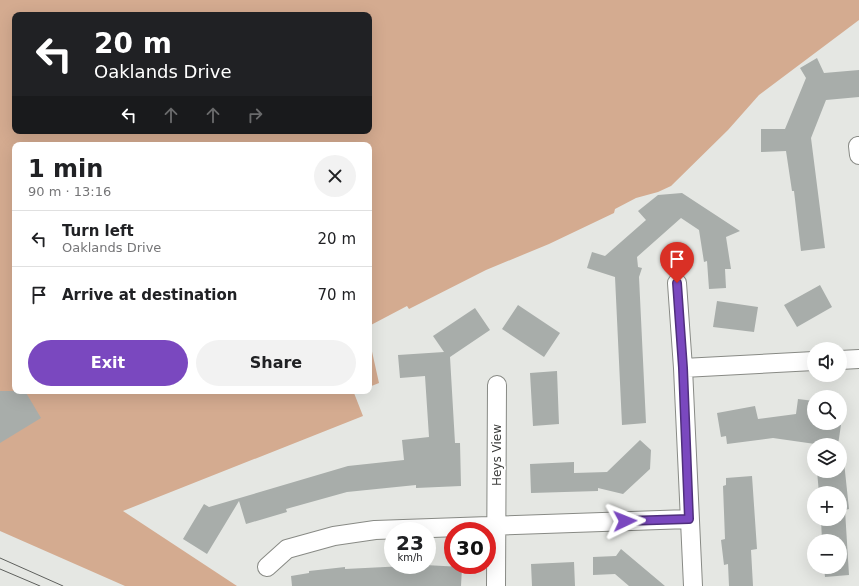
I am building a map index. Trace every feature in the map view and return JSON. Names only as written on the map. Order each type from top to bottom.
[{"type":"street","points":[[677,283],[683,368],[693,586]]},
{"type":"street","points":[[847,360],[859,359]]},
{"type":"street","points":[[683,368],[807,361]]},
{"type":"street","name":"Heys View","points":[[496,586],[498,526],[497,384]]},
{"type":"street","points":[[267,567],[287,549],[334,536],[376,530],[689,519]]},
{"type":"shaded area","points":[[0,0],[859,0],[859,20],[759,95],[728,130],[671,186],[658,192],[636,198],[615,209],[614,213],[549,244],[486,270],[409,309],[407,306],[372,324],[372,142],[12,142],[12,394],[354,394],[363,416],[123,511],[237,586],[125,586],[0,531]]},
{"type":"shaded area","points":[[372,352],[379,383],[372,386]]},
{"type":"building","points":[[817,58],[824,73],[859,70],[859,97],[826,100],[811,138],[825,248],[801,251],[794,191],[792,191],[786,151],[761,152],[761,129],[785,129],[806,78],[800,68]]},
{"type":"building","points":[[682,193],[740,231],[726,237],[731,269],[725,269],[726,288],[709,289],[707,261],[704,262],[699,230],[681,218],[637,257],[638,267],[642,268],[639,277],[646,423],[622,425],[615,277],[587,268],[592,252],[605,256],[646,220],[638,211],[658,195]]},
{"type":"building","points":[[820,285],[832,307],[797,327],[784,305]]},
{"type":"building","points":[[717,301],[758,307],[754,332],[713,327]]},
{"type":"building","points":[[518,305],[560,333],[544,357],[502,329]]},
{"type":"building","points":[[475,308],[490,330],[450,357],[455,443],[460,443],[461,486],[416,488],[416,485],[347,492],[286,509],[287,512],[246,524],[239,501],[207,554],[183,539],[204,504],[209,507],[348,466],[404,460],[402,440],[429,437],[425,376],[400,378],[398,355],[444,352],[433,336]]},
{"type":"building","points":[[557,371],[559,424],[533,426],[530,373]]},
{"type":"building","points":[[0,391],[12,391],[12,394],[27,394],[41,418],[0,443]]},
{"type":"building","points":[[798,399],[807,400],[807,430],[840,430],[839,438],[807,438],[807,443],[773,438],[727,444],[726,436],[721,437],[717,413],[755,406],[758,419],[796,414]]},
{"type":"building","points":[[640,440],[651,450],[650,469],[623,494],[598,488],[598,491],[531,493],[530,464],[574,462],[574,473],[607,472]]},
{"type":"building","points":[[752,476],[757,549],[751,550],[753,586],[729,586],[728,564],[724,565],[721,540],[725,539],[723,486],[726,485],[726,478]]},
{"type":"building","points":[[818,478],[846,478],[847,486],[818,486]]},
{"type":"building","points":[[847,490],[849,509],[847,510]]},
{"type":"building","points":[[821,526],[846,526],[846,534],[822,534]]},
{"type":"building","points":[[847,542],[849,575],[825,577],[825,574],[847,574]]},
{"type":"building","points":[[621,549],[665,586],[629,586],[615,574],[593,575],[593,557],[616,556]]},
{"type":"building","points":[[574,562],[575,586],[532,586],[531,564]]},
{"type":"building","points":[[436,566],[444,566],[444,574],[462,574],[461,586],[292,586],[291,576],[309,573],[309,571],[345,567],[345,569],[384,567],[384,574],[436,574]]},
{"type":"tram line","points":[[0,558],[63,586]]},
{"type":"tram line","points":[[0,569],[40,586]]},
{"type":"route","points":[[625,521],[689,519],[683,368],[677,283]]}]
